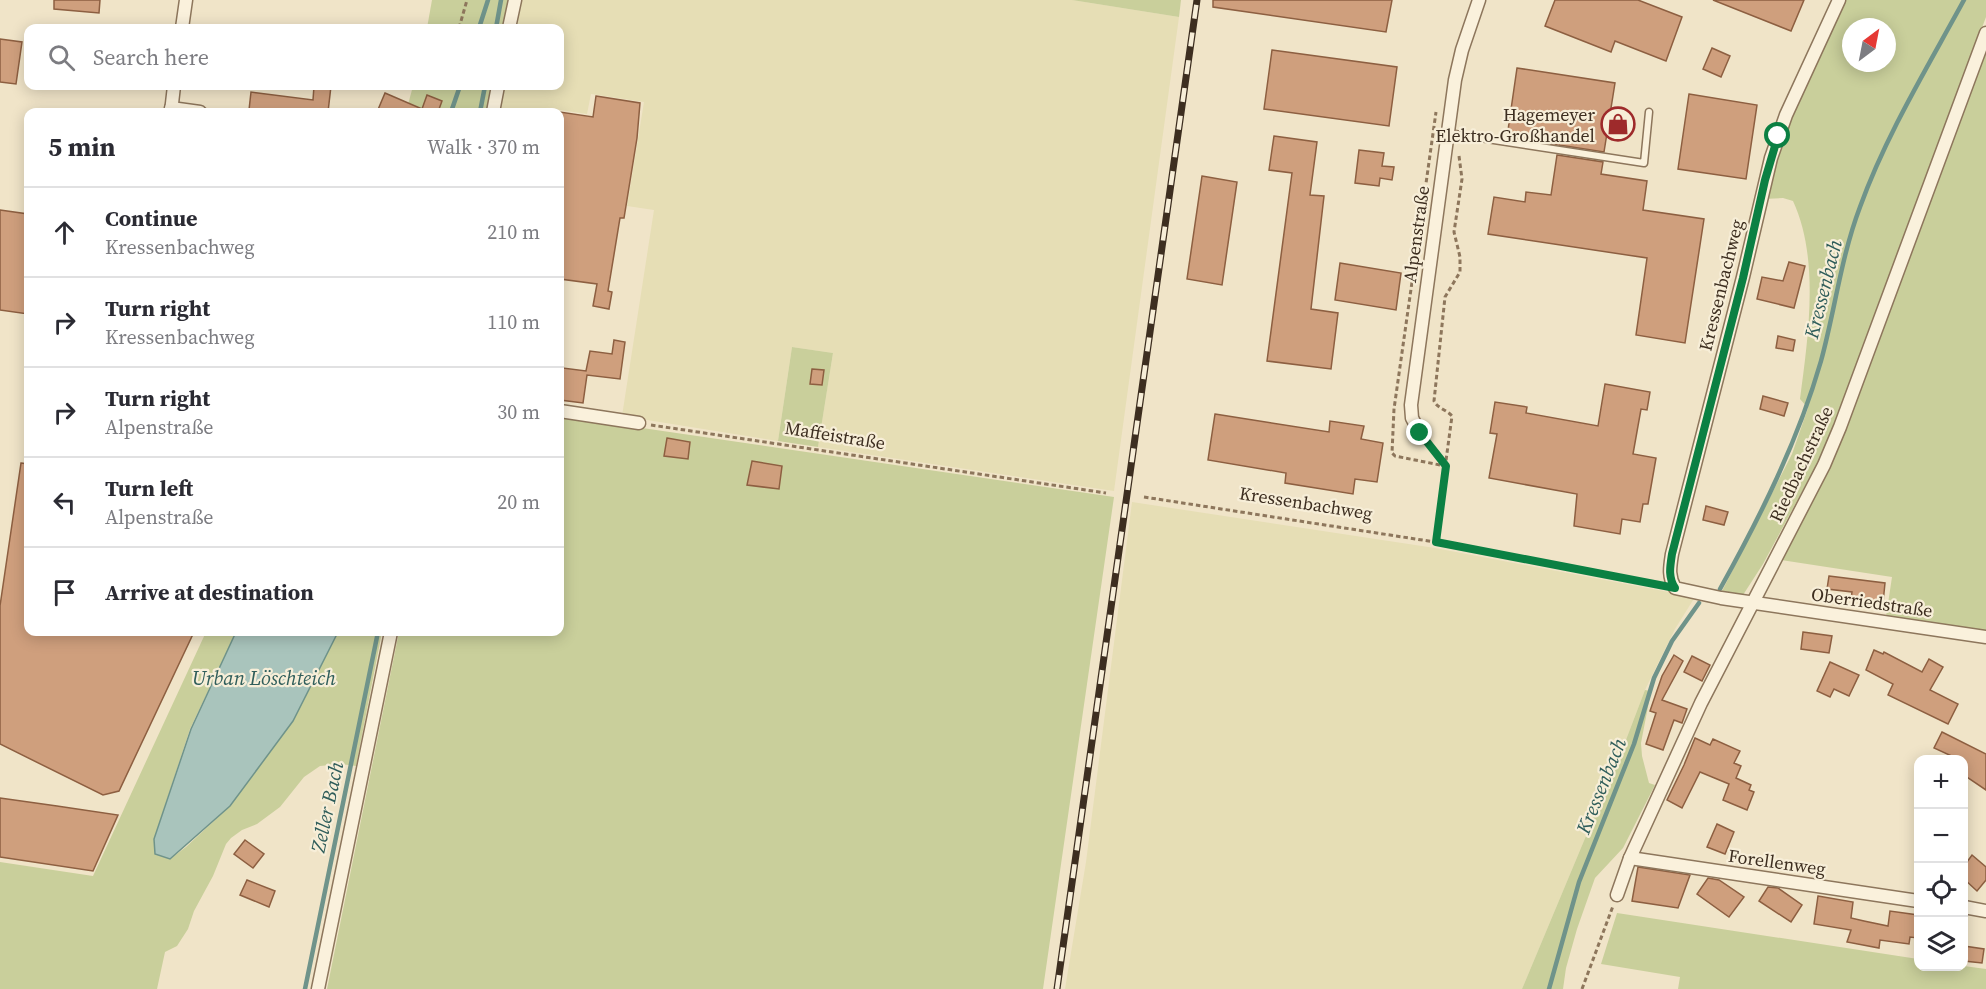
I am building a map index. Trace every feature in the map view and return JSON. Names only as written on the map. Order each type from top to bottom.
[{"type":"street","points":[[183,24],[186,0]]},
{"type":"street","points":[[510,24],[515,0]]},
{"type":"street","name":"Alpenstraße","points":[[1420,433],[1412,418],[1411,405],[1453,134],[1455,80],[1462,50],[1479,0]]},
{"type":"street","name":"Kressenbachweg","points":[[1675,588],[1670,580],[1672,554],[1743,278],[1771,158],[1786,115],[1839,0]]},
{"type":"street","name":"Riedbachstraße","points":[[1617,895],[1630,858],[1701,703],[1819,474],[1840,427],[1986,33]]},
{"type":"street","points":[[171,108],[174,90]]},
{"type":"street","points":[[494,108],[497,90]]},
{"type":"street","points":[[564,412],[639,423]]},
{"type":"street","points":[[1675,588],[1752,603]]},
{"type":"street","name":"Oberriedstraße","points":[[1752,603],[1986,637]]},
{"type":"street","points":[[318,989],[390,636]]},
{"type":"street","name":"Forellenweg","points":[[1630,858],[1914,900]]},
{"type":"street","points":[[1968,908],[1986,910]]},
{"type":"lane","points":[[1453,134],[1644,163],[1649,112]]},
{"type":"path","points":[[460,24],[467,0]]},
{"type":"path","name":"Alpenstraße","points":[[1436,542],[1452,416],[1448,411],[1436,405],[1434,400],[1445,297],[1460,272],[1460,257],[1454,232],[1462,179],[1458,148],[1453,134]]},
{"type":"path","name":"Maffeistraße","points":[[639,423],[860,458],[1106,493]]},
{"type":"path","points":[[1420,433],[1446,466]]},
{"type":"path","name":"Kressenbachweg","points":[[1144,497],[1436,542],[1675,588]]},
{"type":"path","points":[[1582,989],[1617,895]]},
{"type":"shaded area","points":[[519,0],[1072,0],[1179,17],[1114,491],[818,447],[833,353],[792,347],[778,441],[622,416],[654,210],[627,206],[644,102],[591,94],[587,114],[564,110],[564,108],[499,108],[502,90],[564,90],[564,24],[514,24]]},
{"type":"shaded area","points":[[1132,502],[1435,548],[1695,597],[1675,629],[1645,690],[1522,989],[1065,989],[1086,862]]},
{"type":"green space","points":[[432,0],[511,0],[507,24],[428,24]]},
{"type":"green space","points":[[1072,0],[1181,0],[1179,17]]},
{"type":"green space","points":[[1843,0],[1986,0],[1986,17],[1824,451],[1763,564],[1743,595],[1739,597],[1721,593],[1792,454],[1808,408],[1800,399],[1810,299],[1807,248],[1793,201],[1783,198],[1763,199],[1779,141]]},
{"type":"green space","points":[[1986,49],[1986,631],[1886,617],[1892,577],[1781,560],[1840,445]]},
{"type":"green space","points":[[412,90],[493,90],[489,108],[407,108]]},
{"type":"green space","points":[[792,347],[833,353],[818,447],[778,441]]},
{"type":"green space","points":[[564,417],[1114,497],[1043,989],[327,989],[398,636],[564,636]]},
{"type":"green space","points":[[204,636],[234,636],[190,729],[154,839],[155,854],[170,859],[230,806],[293,721],[336,636],[381,636],[356,766],[341,764],[320,766],[304,777],[280,807],[257,824],[242,830],[231,838],[194,911],[188,929],[177,946],[165,952],[157,989],[0,989],[0,862],[93,876]]},
{"type":"green space","points":[[1645,690],[1651,691],[1641,743],[1642,756],[1649,783],[1655,785],[1623,848],[1595,878],[1577,929],[1566,968],[1563,989],[1522,989],[1624,745]]},
{"type":"green space","points":[[1617,913],[1914,958],[1914,971],[1968,971],[1968,967],[1986,969],[1986,989],[1678,989],[1680,977],[1601,964]]},
{"type":"water","name":"Urban Löschteich","points":[[234,636],[336,636],[293,721],[230,806],[170,859],[155,854],[154,839],[191,729]]},
{"type":"building","points":[[54,0],[100,0],[99,13],[54,9]]},
{"type":"building","points":[[1213,0],[1392,0],[1386,32],[1213,7]]},
{"type":"building","points":[[1555,0],[1638,0],[1682,17],[1666,61],[1615,41],[1611,52],[1545,26]]},
{"type":"building","points":[[1713,0],[1804,0],[1791,31]]},
{"type":"building","points":[[0,39],[22,42],[16,84],[0,82]]},
{"type":"building","points":[[1712,48],[1730,56],[1721,77],[1703,69]]},
{"type":"building","points":[[1272,50],[1397,67],[1389,126],[1264,109]]},
{"type":"building","points":[[1517,68],[1615,83],[1604,152],[1507,137]]},
{"type":"building","points":[[314,90],[331,90],[328,108],[249,108],[251,92],[313,100]]},
{"type":"building","points":[[385,93],[420,108],[379,108]]},
{"type":"building","points":[[1689,94],[1757,105],[1746,179],[1678,169]]},
{"type":"building","points":[[427,95],[442,101],[439,108],[422,108]]},
{"type":"building","points":[[596,96],[640,103],[637,138],[624,218],[620,218],[608,291],[612,292],[609,309],[593,306],[597,284],[564,280],[564,113],[593,117]]},
{"type":"building","points":[[1274,136],[1317,142],[1310,195],[1324,196],[1311,309],[1338,313],[1331,369],[1267,361],[1292,173],[1269,170]]},
{"type":"building","points":[[1359,150],[1384,153],[1382,166],[1394,167],[1392,180],[1380,178],[1379,186],[1355,183]]},
{"type":"building","points":[[1557,155],[1603,162],[1601,174],[1647,181],[1643,210],[1704,219],[1685,343],[1636,335],[1647,258],[1488,234],[1494,197],[1525,202],[1526,192],[1551,195]]},
{"type":"building","points":[[1202,176],[1237,182],[1222,285],[1187,279]]},
{"type":"building","points":[[0,210],[24,213],[24,313],[0,310]]},
{"type":"building","points":[[1789,262],[1805,266],[1794,308],[1757,299],[1762,277],[1783,281]]},
{"type":"building","points":[[1340,263],[1401,273],[1396,310],[1335,300]]},
{"type":"building","points":[[1778,336],[1795,340],[1793,351],[1776,348]]},
{"type":"building","points":[[614,340],[625,342],[620,379],[587,375],[583,403],[564,401],[564,368],[586,371],[590,351],[612,354]]},
{"type":"building","points":[[812,369],[824,370],[822,385],[810,384]]},
{"type":"building","points":[[1605,384],[1650,392],[1647,410],[1641,409],[1633,454],[1656,458],[1648,504],[1643,504],[1640,522],[1622,519],[1620,534],[1574,526],[1577,494],[1489,478],[1497,434],[1490,433],[1495,402],[1527,407],[1526,413],[1598,426]]},
{"type":"building","points":[[1763,396],[1788,403],[1784,416],[1760,409]]},
{"type":"building","points":[[1215,414],[1329,432],[1330,421],[1364,426],[1361,439],[1383,443],[1377,482],[1355,479],[1353,494],[1285,483],[1286,473],[1208,460]]},
{"type":"building","points":[[667,438],[690,442],[688,459],[664,456]]},
{"type":"building","points":[[752,461],[782,466],[779,489],[747,485]]},
{"type":"building","points":[[21,463],[24,463],[24,636],[192,636],[119,791],[103,795],[0,744],[0,606]]},
{"type":"building","points":[[1706,506],[1728,512],[1724,525],[1703,520]]},
{"type":"building","points":[[1829,576],[1885,583],[1883,603],[1851,599],[1852,592],[1827,589]]},
{"type":"building","points":[[1803,632],[1832,636],[1829,653],[1801,649]]},
{"type":"building","points":[[1874,650],[1883,654],[1884,652],[1922,672],[1929,659],[1943,667],[1930,690],[1958,704],[1948,724],[1888,695],[1893,684],[1866,670]]},
{"type":"building","points":[[1674,655],[1683,661],[1662,700],[1687,709],[1682,723],[1674,720],[1663,750],[1646,744],[1656,713],[1650,711],[1662,676]]},
{"type":"building","points":[[1692,656],[1710,665],[1702,681],[1684,672]]},
{"type":"building","points":[[1830,662],[1859,675],[1849,696],[1834,689],[1830,697],[1817,691]]},
{"type":"building","points":[[1942,732],[1986,754],[1986,790],[1968,778],[1968,755],[1949,755],[1934,748]]},
{"type":"building","points":[[1695,738],[1710,745],[1713,739],[1740,751],[1734,763],[1741,766],[1736,778],[1751,785],[1749,790],[1754,792],[1747,810],[1723,800],[1729,784],[1700,772],[1682,808],[1667,800]]},
{"type":"building","points":[[0,798],[118,815],[93,871],[0,857]]},
{"type":"building","points":[[1717,824],[1734,832],[1725,854],[1707,847]]},
{"type":"building","points":[[245,840],[264,854],[253,868],[234,854]]},
{"type":"building","points":[[1972,855],[1986,867],[1986,880],[1977,891],[1968,883],[1968,860]]},
{"type":"building","points":[[1638,867],[1690,875],[1678,908],[1632,901]]},
{"type":"building","points":[[1708,878],[1719,880],[1744,897],[1729,917],[1697,894]]},
{"type":"building","points":[[247,880],[275,891],[269,907],[240,895]]},
{"type":"building","points":[[1768,887],[1778,888],[1802,905],[1791,922],[1759,901]]},
{"type":"building","points":[[1818,896],[1853,902],[1851,918],[1888,926],[1890,911],[1914,914],[1914,938],[1910,937],[1909,944],[1880,940],[1879,948],[1847,942],[1851,930],[1814,924]]},
{"type":"building","points":[[1968,947],[1984,949],[1982,963],[1968,961]]},
{"type":"waterway","name":"Zeller Bach","points":[[480,24],[488,0]]},
{"type":"waterway","name":"Zeller Bach","points":[[497,24],[501,0]]},
{"type":"waterway","name":"Kressenbach","points":[[1720,589],[1763,506],[1812,391],[1853,226],[1870,180],[1908,102],[1964,0]]},
{"type":"waterway","name":"Zeller Bach","points":[[452,108],[459,90]]},
{"type":"waterway","name":"Zeller Bach","points":[[481,108],[484,90]]},
{"type":"waterway","name":"Kressenbach","points":[[1549,989],[1579,882],[1634,744],[1654,678],[1672,641],[1699,603]]},
{"type":"waterway","name":"Zeller Bach","points":[[305,989],[377,636]]},
{"type":"railway","points":[[1057,989],[1197,0]]},
{"type":"place","name":"Hagemeyer Elektro-Großhandel","points":[[1618,124]]},
{"type":"route","points":[[1420,433],[1446,466],[1436,542],[1675,588],[1670,580],[1672,554],[1778,136]]}]
